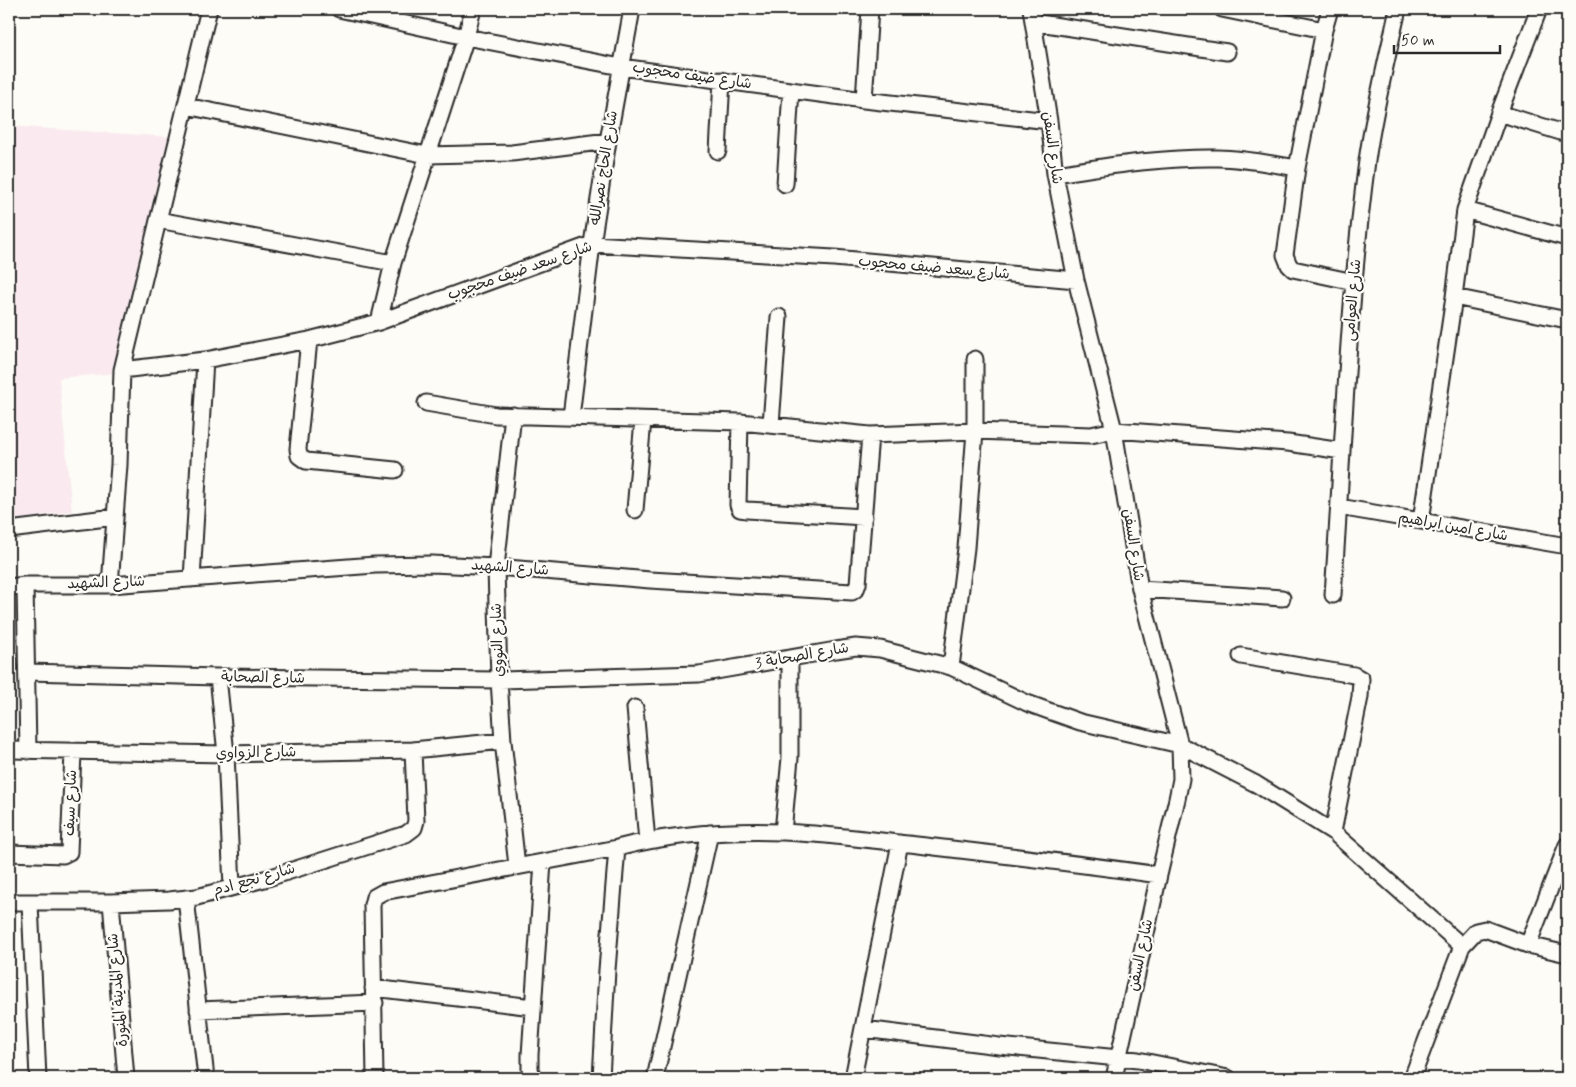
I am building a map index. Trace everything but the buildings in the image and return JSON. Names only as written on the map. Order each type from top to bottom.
[{"type":"street","points":[[110,585],[119,465],[122,370],[209,9]]},
{"type":"street","name":"شارع ضيف محجوب","points":[[339,9],[466,37],[621,67],[864,100],[1049,121]]},
{"type":"street","points":[[378,322],[393,263],[466,37],[473,9]]},
{"type":"street","name":"شارع الحاج نصرالله","points":[[571,417],[592,244],[608,141],[632,9]]},
{"type":"street","points":[[864,100],[870,9]]},
{"type":"street","points":[[1222,9],[1324,30]]},
{"type":"street","points":[[1330,9],[1324,30],[1297,168],[1285,255],[1293,269],[1354,282]]},
{"type":"street","name":"شارع العوامى","points":[[1332,594],[1354,282],[1368,160],[1376,112],[1398,9]]},
{"type":"street","points":[[1421,521],[1465,210],[1498,113],[1539,9]]},
{"type":"street","points":[[1032,15],[1227,52]]},
{"type":"street","name":"شارع السفن","points":[[1032,15],[1049,121],[1055,174],[1076,280],[1114,430],[1140,589],[1180,745],[1181,779],[1114,1078]]},
{"type":"street","points":[[718,151],[722,80]]},
{"type":"street","points":[[785,184],[791,90]]},
{"type":"street","points":[[186,106],[427,155],[512,153],[608,141]]},
{"type":"street","points":[[1498,113],[1567,134]]},
{"type":"street","points":[[1055,174],[1141,161],[1178,159],[1241,159],[1297,168]]},
{"type":"street","points":[[1465,210],[1567,238]]},
{"type":"street","points":[[158,220],[393,263]]},
{"type":"street","name":"شارع سعد ضيف محجوب","points":[[122,370],[205,360],[309,340],[378,322],[592,244],[834,258],[1076,280]]},
{"type":"street","points":[[1454,297],[1567,320]]},
{"type":"street","points":[[771,424],[779,317]]},
{"type":"street","points":[[309,340],[298,449],[299,456],[306,461],[395,470]]},
{"type":"street","points":[[951,667],[966,548],[975,431],[975,359]]},
{"type":"street","points":[[192,579],[205,360]]},
{"type":"street","points":[[426,403],[496,415],[740,422],[870,435],[975,431],[1091,434],[1114,430],[1288,443],[1342,451]]},
{"type":"street","name":"شارع النووي","points":[[513,415],[496,566],[499,680],[503,741],[517,866]]},
{"type":"street","points":[[634,510],[643,420]]},
{"type":"street","points":[[740,422],[738,505],[740,508],[864,517]]},
{"type":"street","name":"شارع الشهيد","points":[[9,587],[25,585],[110,585],[375,565],[432,564],[496,566],[650,580],[852,592],[858,584],[870,435]]},
{"type":"street","name":"شارع امين ابراهيم","points":[[1339,508],[1567,546]]},
{"type":"street","points":[[9,530],[115,517]]},
{"type":"street","points":[[25,585],[28,751]]},
{"type":"street","points":[[1140,589],[1282,598]]},
{"type":"street","name":"شارع الصحابة 3","points":[[499,680],[699,674],[856,647],[880,649],[951,667],[1028,703],[1072,719],[1180,745],[1256,784],[1333,832],[1462,946]]},
{"type":"street","points":[[1241,656],[1354,675],[1361,679],[1360,697],[1333,832]]},
{"type":"street","points":[[783,832],[790,758],[790,658]]},
{"type":"street","name":"شارع الصحابة","points":[[27,672],[218,677],[499,680]]},
{"type":"street","points":[[218,677],[226,754],[232,887]]},
{"type":"street","points":[[635,708],[647,840]]},
{"type":"street","name":"شارع الزواوي","points":[[9,750],[226,754],[413,750],[503,741]]},
{"type":"street","name":"شارع نجع ادم","points":[[9,902],[111,902],[186,898],[268,878],[410,832],[414,828],[416,821],[413,750]]},
{"type":"street","name":"شارع سيف","points":[[9,853],[63,856],[69,852],[73,752]]},
{"type":"street","points":[[375,1078],[372,905],[374,897],[383,892],[617,848],[647,840],[710,833],[783,832],[1052,860],[1158,875]]},
{"type":"street","points":[[655,1078],[710,833]]},
{"type":"street","points":[[853,1078],[900,843]]},
{"type":"street","points":[[1528,945],[1567,844]]},
{"type":"street","points":[[601,1078],[607,970],[617,848]]},
{"type":"street","points":[[533,1078],[530,1068],[532,1007],[543,862]]},
{"type":"street","points":[[186,898],[206,1078]]},
{"type":"street","name":"شارع المدينة المنورة","points":[[111,902],[126,1078]]},
{"type":"street","points":[[30,903],[38,1078]]},
{"type":"street","points":[[1412,1078],[1462,946],[1476,930],[1485,929],[1528,945],[1567,954]]},
{"type":"street","points":[[373,988],[532,1007]]},
{"type":"street","points":[[198,1010],[375,1003]]},
{"type":"street","points":[[864,1029],[1000,1046],[1119,1057],[1226,1078]]},
{"type":"shaded area","points":[[9,126],[172,137],[119,373],[59,378],[72,511],[9,521]]}]
